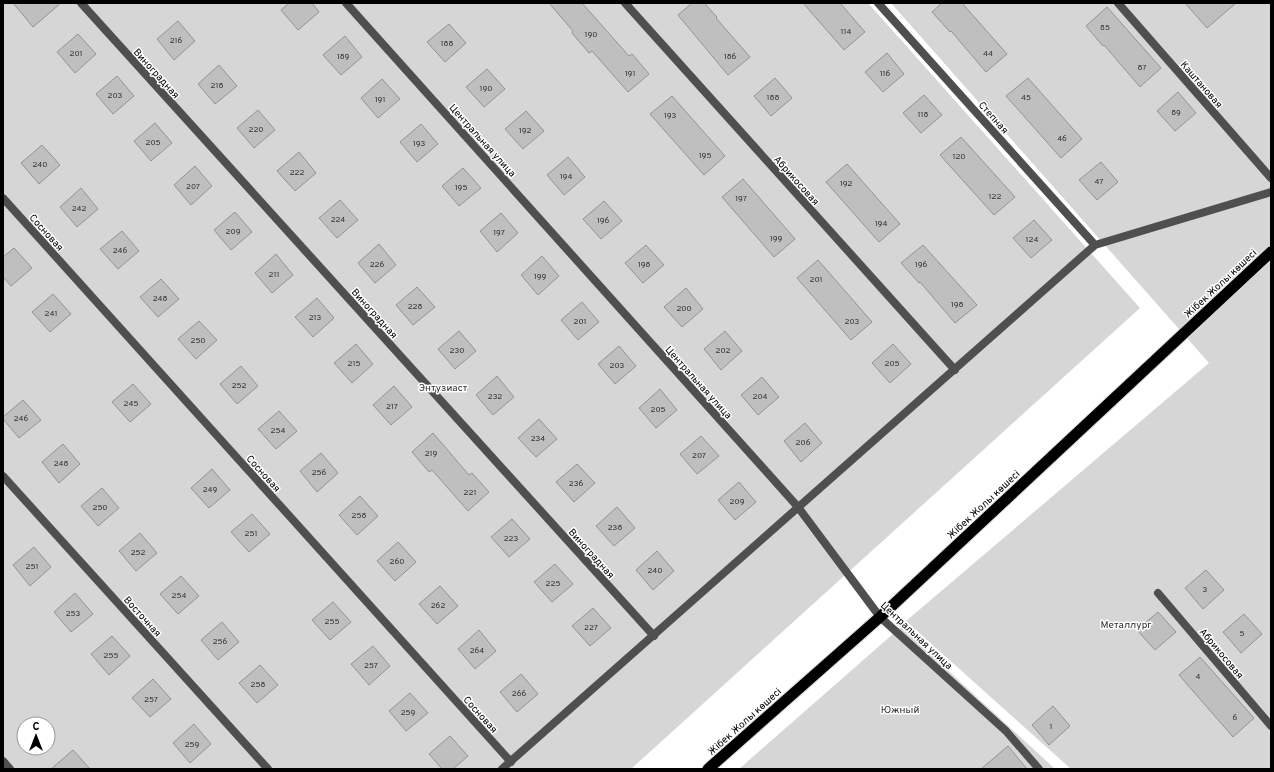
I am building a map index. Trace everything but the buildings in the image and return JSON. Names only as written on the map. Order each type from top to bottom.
[{"type":"highway","name":"Жібек Жолы көшесі","points":[[708,769],[880,617],[1271,252]]},
{"type":"street","name":"Виноградная","points":[[81,3],[654,636]]},
{"type":"street","name":"Центральная улица","points":[[346,3],[798,507],[880,617],[1006,731],[1040,769]]},
{"type":"street","name":"Абрикосовая","points":[[625,3],[955,370]]},
{"type":"street","name":"Степная","points":[[878,3],[1095,245]]},
{"type":"street","name":"Каштановая","points":[[1118,3],[1271,178]]},
{"type":"street","points":[[502,769],[1095,245],[1271,192]]},
{"type":"street","name":"Сосновая","points":[[3,198],[511,762]]},
{"type":"street","name":"Восточная","points":[[3,476],[268,769]]},
{"type":"street","name":"Абрикосовая","points":[[1158,593],[1271,726]]},
{"type":"street","points":[[3,761],[10,769]]},
{"type":"green space","name":"Энтузиаст","points":[[3,3],[868,3],[1140,308],[631,769],[3,769]]},
{"type":"green space","name":"Металлург","points":[[891,3],[1271,3],[1271,769],[1071,769],[906,621],[1209,363]]},
{"type":"green space","name":"Южный","points":[[901,627],[1055,769],[739,769]]}]
